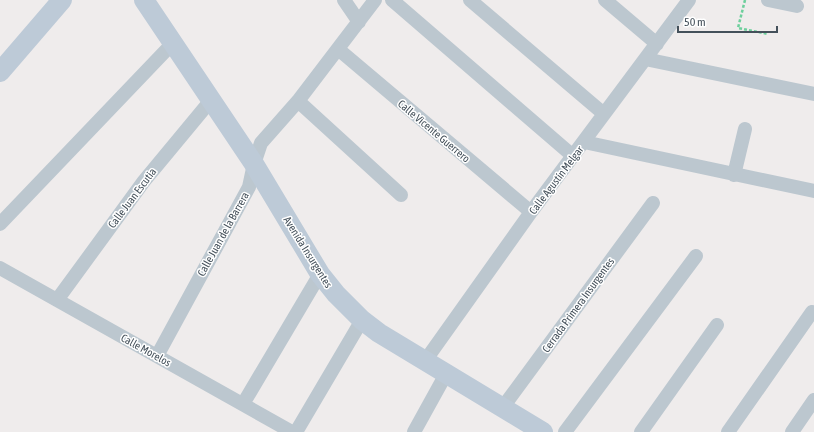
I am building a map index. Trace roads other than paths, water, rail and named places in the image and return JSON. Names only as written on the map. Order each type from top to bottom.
[{"type":"street","points":[[0,72],[62,0]]},
{"type":"street","name":"Avenida Insurgentes","points":[[144,0],[212,99],[254,164],[320,274],[336,294],[362,320],[379,333],[543,432]]},
{"type":"street","points":[[344,0],[359,22]]},
{"type":"street","name":"Calle Juan de la Barrera","points":[[157,356],[249,187],[254,164],[261,143],[298,101],[375,0]]},
{"type":"street","points":[[392,0],[573,156]]},
{"type":"street","points":[[470,0],[604,114]]},
{"type":"street","points":[[605,0],[657,44]]},
{"type":"street","name":"Calle Agustín Melgar","points":[[425,361],[531,212],[690,0]]},
{"type":"street","points":[[768,0],[797,6]]},
{"type":"street","points":[[0,224],[173,42]]},
{"type":"street","name":"Calle Vicente Guerrero","points":[[338,49],[531,212]]},
{"type":"street","points":[[645,59],[814,94]]},
{"type":"street","name":"Calle Juan Escutia","points":[[57,300],[144,181],[212,99]]},
{"type":"street","points":[[298,101],[401,195]]},
{"type":"street","points":[[734,175],[745,129]]},
{"type":"street","points":[[584,142],[814,191]]},
{"type":"street","name":"Cerrada Primera Insurgentes","points":[[503,407],[653,203]]},
{"type":"street","points":[[565,432],[696,256]]},
{"type":"street","name":"Calle Morelos","points":[[0,268],[292,432]]},
{"type":"street","points":[[243,404],[320,274]]},
{"type":"street","points":[[728,432],[812,312]]},
{"type":"street","points":[[296,432],[362,320]]},
{"type":"street","points":[[641,432],[717,325]]},
{"type":"street","points":[[414,432],[446,374]]},
{"type":"street","points":[[792,432],[814,400]]}]
